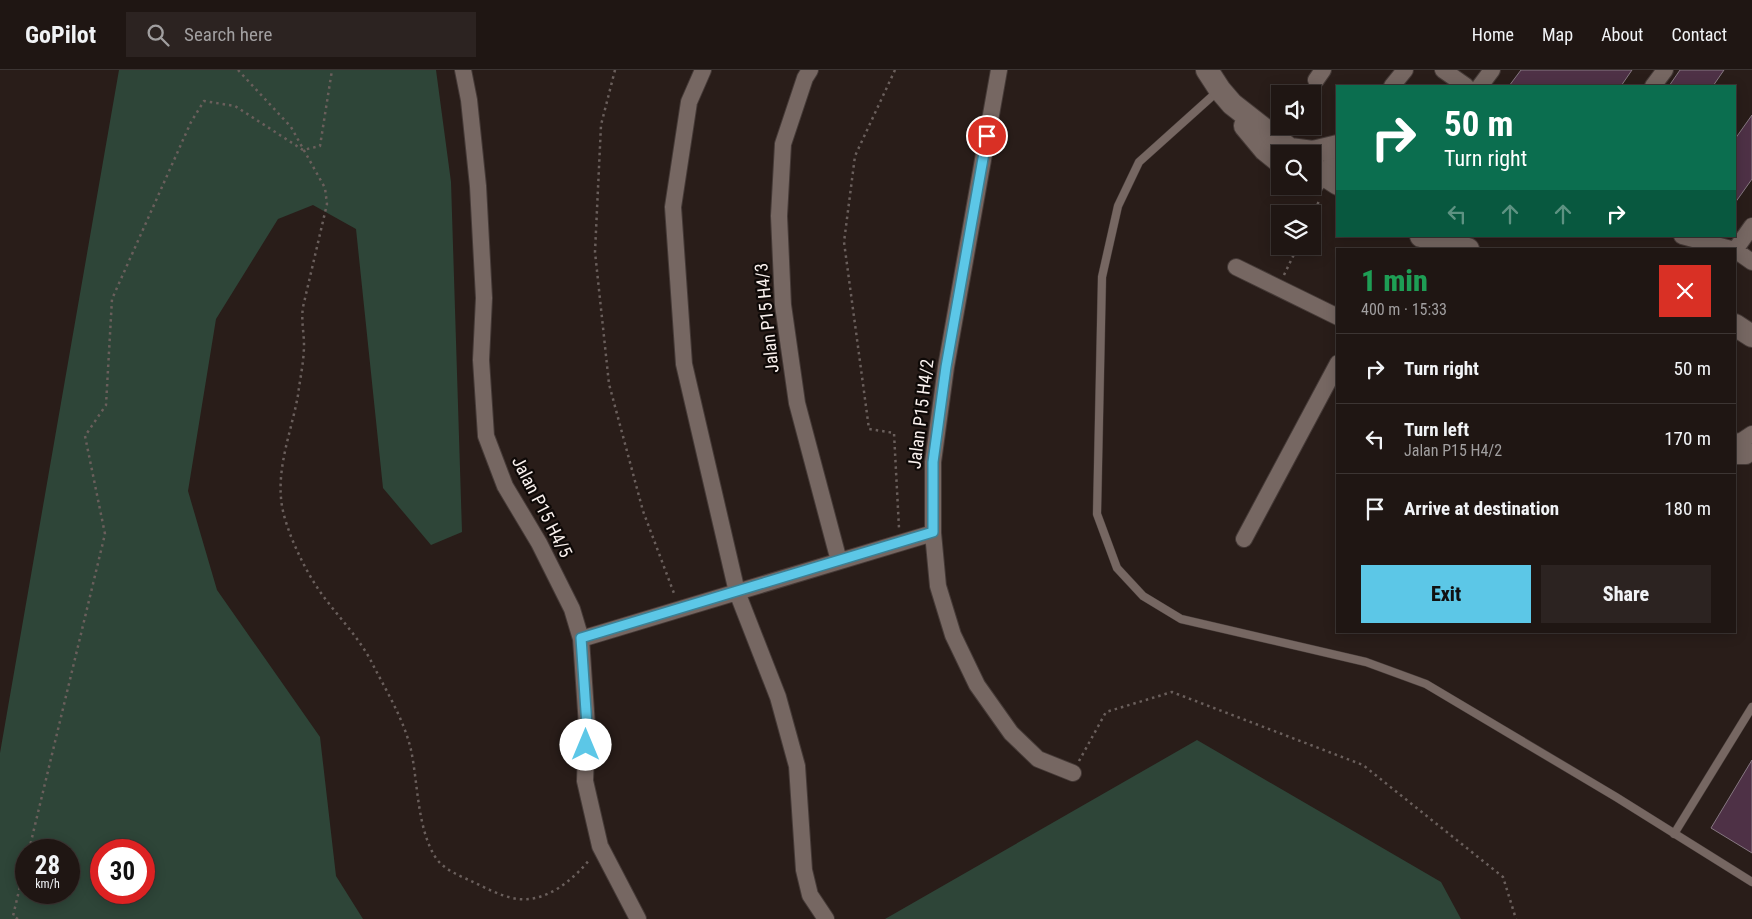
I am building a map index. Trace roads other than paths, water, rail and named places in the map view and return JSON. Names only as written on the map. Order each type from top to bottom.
[{"type":"street","name":"Jalan P15 H4/5","points":[[463,70],[469,100],[478,186],[484,298],[481,360],[486,436],[505,486],[544,552],[572,609],[581,638],[587,726],[585,781],[600,846],[638,919]]},
{"type":"street","points":[[703,70],[690,102],[673,207],[684,364],[737,592],[778,697],[797,766],[804,870],[810,895],[826,919]]},
{"type":"street","name":"Jalan P15 H4/3","points":[[810,70],[805,78],[783,144],[779,216],[783,306],[796,403],[839,561]]},
{"type":"street","name":"Jalan P15 H4/2","points":[[999,70],[946,367],[933,462],[933,532],[938,586],[953,635],[977,685],[1011,733],[1038,759],[1073,773]]},
{"type":"street","points":[[1207,70],[1226,97],[1278,145]]},
{"type":"street","points":[[1393,85],[1405,70]]},
{"type":"street","points":[[1405,85],[1417,70]]},
{"type":"street","points":[[1443,70],[1465,85]]},
{"type":"street","points":[[1481,85],[1492,70]]},
{"type":"street","points":[[1654,85],[1664,70]]},
{"type":"street","points":[[1321,150],[1336,146]]},
{"type":"street","points":[[1326,183],[1336,160]]},
{"type":"street","points":[[1736,249],[1752,226]]},
{"type":"street","points":[[1425,237],[1455,244]]},
{"type":"street","points":[[1686,237],[1727,248]]},
{"type":"street","points":[[1736,251],[1752,262]]},
{"type":"street","points":[[1236,267],[1336,316]]},
{"type":"street","points":[[1736,314],[1752,322]]},
{"type":"street","points":[[1736,326],[1752,336]]},
{"type":"street","points":[[1244,539],[1336,367]]},
{"type":"street","points":[[1736,441],[1740,442],[1752,434]]},
{"type":"street","points":[[1736,456],[1746,456],[1752,452]]},
{"type":"street","points":[[581,638],[933,532]]},
{"type":"lane","points":[[1226,97],[1139,162],[1118,206],[1102,277],[1097,514],[1117,568],[1143,596],[1181,619],[1366,662],[1426,684],[1616,797],[1752,882]]},
{"type":"lane","points":[[1674,834],[1752,707]]}]
